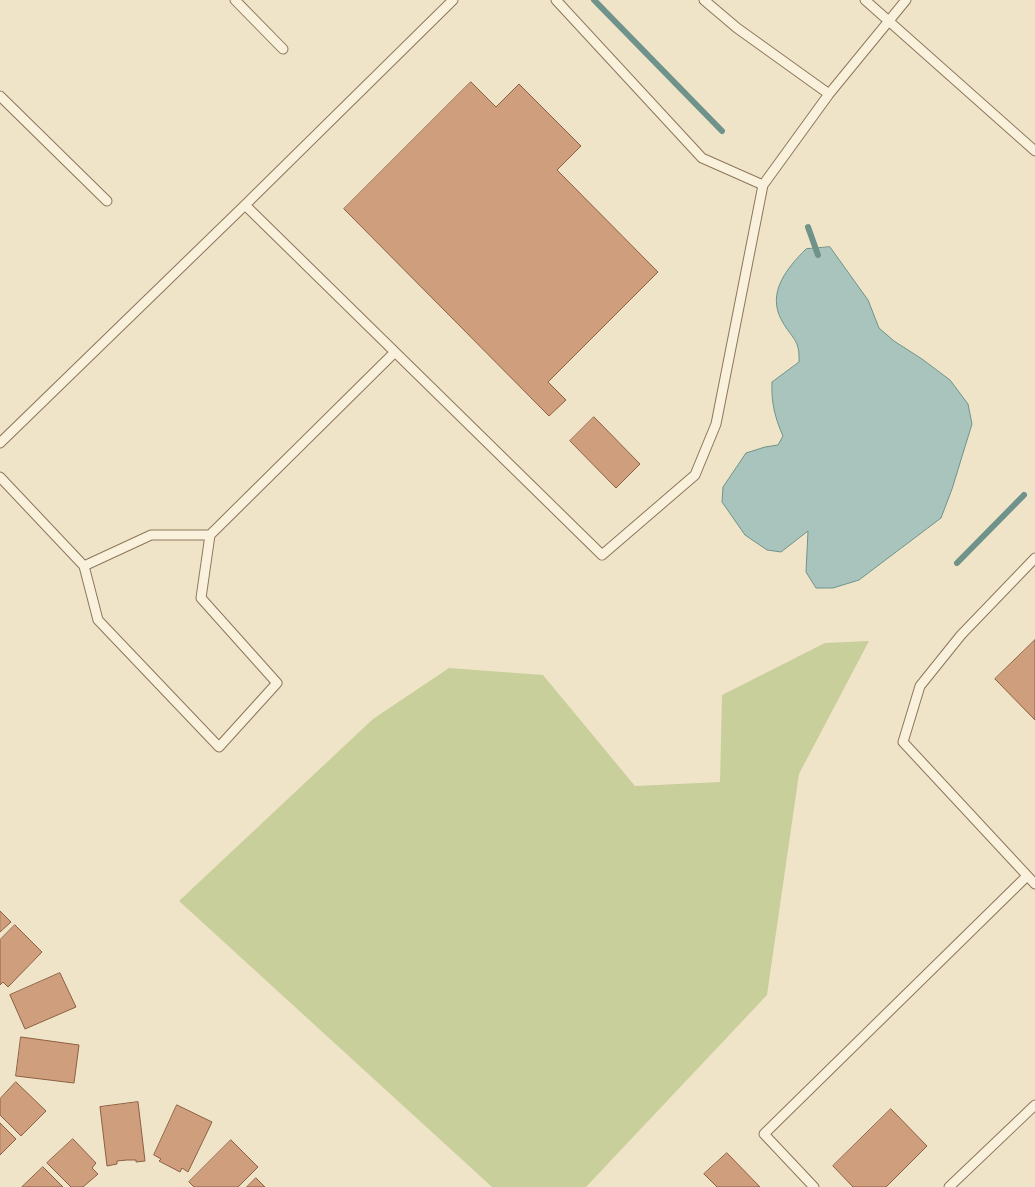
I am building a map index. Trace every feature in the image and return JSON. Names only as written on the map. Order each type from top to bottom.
[{"type":"lane","points":[[235,0],[284,49]]},
{"type":"lane","points":[[0,443],[453,0]]},
{"type":"lane","points":[[556,0],[702,158],[763,185]]},
{"type":"lane","points":[[704,0],[737,28],[829,94]]},
{"type":"lane","points":[[865,0],[890,20],[1035,151]]},
{"type":"lane","points":[[245,205],[602,555],[696,475],[716,424],[763,185],[829,94],[906,0]]},
{"type":"lane","points":[[0,96],[107,201]]},
{"type":"lane","points":[[0,477],[84,566],[98,620],[218,747],[277,683],[201,598],[210,535],[395,352]]},
{"type":"lane","points":[[84,566],[151,535],[210,535]]},
{"type":"lane","points":[[1035,558],[961,635],[920,686],[903,742],[1035,884]]},
{"type":"lane","points":[[814,1187],[764,1134],[1027,876]]},
{"type":"lane","points":[[949,1187],[1035,1105]]},
{"type":"green space","points":[[869,641],[799,774],[767,995],[586,1187],[492,1187],[179,901],[373,719],[449,668],[543,675],[635,786],[720,782],[722,695],[825,643]]},
{"type":"water","points":[[830,247],[868,300],[879,328],[894,341],[922,359],[950,380],[968,404],[972,424],[952,489],[941,518],[859,580],[833,588],[816,588],[806,572],[808,531],[781,552],[767,550],[745,535],[722,502],[723,487],[746,453],[765,447],[778,445],[783,436],[774,410],[772,382],[799,362],[799,354],[797,344],[782,321],[778,311],[776,301],[781,282],[792,264],[806,249]]},
{"type":"building","points":[[471,82],[496,107],[519,84],[581,146],[557,170],[658,272],[548,382],[566,400],[549,416],[344,209]]},
{"type":"building","points":[[594,417],[640,464],[616,488],[570,441]]},
{"type":"building","points":[[1035,640],[1035,720],[995,679]]},
{"type":"building","points":[[0,911],[11,922],[0,932]]},
{"type":"building","points":[[15,925],[42,952],[8,987],[3,982],[0,985],[0,940]]},
{"type":"building","points":[[60,973],[76,1007],[25,1029],[10,995]]},
{"type":"building","points":[[21,1037],[79,1045],[74,1083],[16,1076]]},
{"type":"building","points":[[16,1082],[46,1111],[21,1136],[0,1115],[0,1099]]},
{"type":"building","points":[[138,1102],[145,1161],[117,1161],[117,1164],[107,1166],[100,1107]]},
{"type":"building","points":[[177,1105],[212,1122],[188,1172],[182,1168],[180,1172],[159,1161],[161,1159],[154,1155]]},
{"type":"building","points":[[891,1109],[927,1146],[886,1187],[853,1187],[833,1166]]},
{"type":"building","points":[[0,1123],[16,1139],[0,1155]]},
{"type":"building","points":[[73,1139],[96,1163],[92,1168],[98,1174],[83,1187],[71,1187],[47,1163]]},
{"type":"building","points":[[231,1140],[258,1167],[238,1187],[194,1187],[189,1182]]},
{"type":"building","points":[[727,1153],[760,1187],[717,1187],[704,1174]]},
{"type":"building","points":[[43,1167],[63,1187],[22,1187]]},
{"type":"building","points":[[256,1178],[265,1187],[247,1187]]},
{"type":"waterway","points":[[594,0],[722,131]]},
{"type":"waterway","points":[[808,227],[818,255]]},
{"type":"waterway","points":[[957,563],[1024,495]]}]
